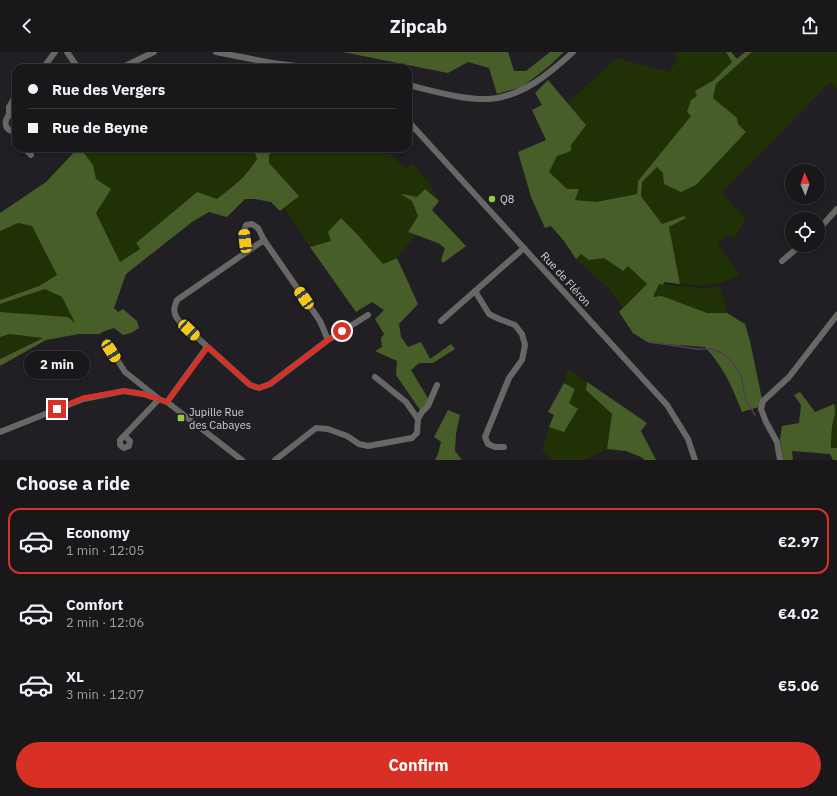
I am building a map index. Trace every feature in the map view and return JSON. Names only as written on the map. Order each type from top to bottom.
[{"type":"street","points":[[46,64],[54,52]]},
{"type":"street","points":[[67,52],[75,64]]},
{"type":"street","points":[[129,64],[154,52]]},
{"type":"street","points":[[216,52],[280,64]]},
{"type":"street","points":[[236,56],[242,52]]},
{"type":"street","points":[[412,86],[447,95],[488,99],[497,98],[524,90],[555,68],[573,52]]},
{"type":"street","points":[[12,102],[9,108],[12,111]]},
{"type":"street","points":[[12,114],[6,119],[3,127],[12,132]]},
{"type":"street","name":"Rue de Fléron","points":[[412,125],[667,405],[688,439],[695,460]]},
{"type":"street","points":[[28,152],[31,155]]},
{"type":"street","points":[[825,222],[837,209]]},
{"type":"street","points":[[247,252],[244,231],[246,226],[252,224],[258,228],[264,240],[320,321],[328,340]]},
{"type":"street","points":[[264,240],[178,300],[174,308],[174,315],[180,322],[250,385],[259,388],[270,384],[328,340],[368,315]]},
{"type":"street","points":[[440,321],[524,248]]},
{"type":"street","points":[[782,260],[792,252]]},
{"type":"street","points":[[475,291],[489,314],[515,325],[522,334],[525,345],[522,360],[509,378],[485,438],[488,444],[495,447],[504,447]]},
{"type":"street","points":[[780,460],[777,442],[761,409],[763,401],[789,377],[837,315]]},
{"type":"street","points":[[106,342],[125,372],[159,399]]},
{"type":"street","points":[[167,402],[208,347]]},
{"type":"street","points":[[374,377],[406,402],[418,419]]},
{"type":"street","points":[[275,460],[316,428],[328,429],[347,436],[359,444],[368,446],[412,438],[417,433],[418,419],[428,406],[437,385]]},
{"type":"street","points":[[0,432],[83,398],[124,391],[143,394],[167,402],[242,460]]},
{"type":"street","points":[[125,436],[159,399]]},
{"type":"green space","points":[[343,52],[508,52],[514,71],[526,71],[550,52],[564,52],[548,67],[522,87],[497,94],[489,68],[468,62],[448,73],[412,66],[412,64],[403,64]]},
{"type":"green space","points":[[675,52],[726,52],[732,62],[714,80],[696,91],[697,96],[691,116],[638,181],[637,194],[596,202],[574,200],[567,189],[549,172],[557,156],[570,145],[586,125],[568,103],[617,58],[669,72],[677,60]]},
{"type":"green space","points":[[726,52],[731,52],[737,59],[745,52],[752,52],[716,84],[713,98],[737,118],[738,124],[746,132],[696,185],[681,192],[664,184],[663,173],[657,167],[642,182],[641,196],[662,224],[684,216],[686,218],[669,227],[680,284],[664,282],[663,285],[659,284],[653,297],[662,296],[707,313],[727,313],[745,324],[762,399],[759,407],[742,412],[727,378],[705,347],[649,343],[633,333],[619,312],[647,284],[628,266],[623,271],[604,258],[589,260],[581,254],[576,259],[564,241],[551,226],[545,228],[531,197],[518,152],[546,140],[532,110],[542,105],[535,93],[548,80],[586,125],[571,145],[571,151],[557,156],[549,172],[567,189],[579,189],[575,200],[596,202],[637,194],[638,181],[691,116],[687,112],[691,100],[697,96],[695,91],[714,80],[732,62]]},
{"type":"green space","points":[[752,52],[837,52],[837,89],[830,82],[722,193],[746,219],[734,238],[727,234],[718,245],[740,275],[711,285],[680,284],[669,227],[685,218],[662,224],[641,196],[642,182],[657,167],[663,173],[746,131],[738,124],[737,118],[713,98],[716,84]]},
{"type":"green space","points":[[74,152],[83,152],[93,165],[96,179],[111,189],[96,213],[120,262],[140,249],[136,243],[197,192],[217,199],[234,186],[257,159],[254,152],[272,152],[269,155],[269,163],[299,196],[280,211],[271,202],[245,199],[227,217],[209,212],[192,222],[126,274],[114,308],[118,312],[123,309],[137,321],[139,328],[131,333],[123,335],[114,328],[100,334],[79,334],[46,340],[0,366],[0,359],[43,338],[10,334],[0,337],[0,312],[68,317],[75,323],[62,297],[45,289],[0,304],[0,300],[39,286],[57,275],[32,226],[18,223],[0,231],[0,213],[46,182]]},
{"type":"green space","points":[[83,152],[255,152],[257,158],[244,176],[217,199],[197,192],[136,243],[140,249],[120,262],[96,213],[102,204],[93,165]]},
{"type":"green space","points":[[272,152],[388,152],[405,169],[413,164],[431,185],[429,186],[439,201],[425,189],[417,197],[402,195],[412,201],[418,216],[408,232],[415,235],[397,258],[383,264],[341,218],[331,241],[310,247],[284,208],[299,195],[269,163],[269,155]]},
{"type":"green space","points":[[425,189],[439,201],[432,210],[466,246],[443,263],[441,260],[445,248],[438,243],[408,232],[418,216],[412,201],[402,194],[417,197]]},
{"type":"green space","points":[[341,218],[383,264],[397,258],[418,304],[399,324],[401,337],[408,347],[421,342],[430,359],[451,344],[455,349],[433,363],[419,363],[411,370],[429,400],[429,405],[420,410],[396,375],[397,361],[375,351],[382,347],[381,338],[384,334],[375,319],[384,310],[372,302],[356,312],[310,247],[331,241],[328,232]]},
{"type":"green space","points":[[18,223],[32,226],[57,275],[39,286],[0,300],[0,231]]},
{"type":"green space","points":[[581,254],[589,260],[604,258],[622,271],[628,266],[647,284],[623,308],[611,291],[576,259]]},
{"type":"green space","points":[[659,284],[704,288],[720,286],[727,313],[706,313],[662,296],[653,297]]},
{"type":"green space","points":[[45,289],[62,297],[76,325],[19,313],[0,312],[0,304]]},
{"type":"green space","points":[[10,334],[43,337],[0,359],[0,337]]},
{"type":"green space","points":[[568,369],[587,382],[586,390],[612,414],[607,449],[584,460],[552,460],[542,450],[549,427],[564,431],[578,410],[569,404],[575,389],[564,383]]},
{"type":"green space","points":[[587,382],[647,423],[641,431],[656,460],[645,460],[626,451],[607,449],[612,414],[586,390]]},
{"type":"green space","points":[[564,383],[575,389],[569,403],[578,409],[564,432],[549,427],[554,415],[548,412]]},
{"type":"green space","points":[[800,392],[815,412],[834,404],[835,414],[831,448],[837,448],[837,460],[833,460],[830,454],[792,451],[793,460],[783,460],[780,439],[782,426],[799,423],[801,405],[794,395]]},
{"type":"green space","points":[[837,403],[837,448],[831,448],[835,414],[834,404]]},
{"type":"green space","points":[[448,410],[460,415],[456,434],[455,451],[462,460],[435,460],[441,442],[434,437]]},
{"type":"waterway","points":[[649,342],[697,349],[711,349],[722,353],[732,362],[741,375],[746,400],[755,415]]},
{"type":"place","name":"Q8","points":[[492,199]]},
{"type":"place","name":"Jupille Rue des Cabayes","points":[[181,418]]},
{"type":"route","points":[[57,409],[83,398],[124,391],[143,394],[167,402],[208,347],[250,385],[259,388],[270,384],[342,331]]}]
